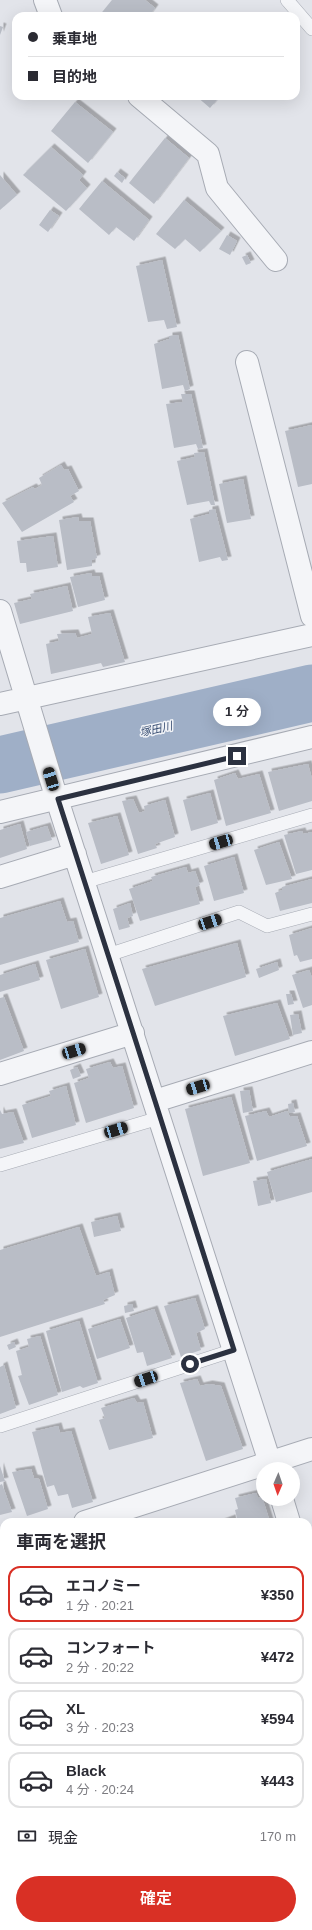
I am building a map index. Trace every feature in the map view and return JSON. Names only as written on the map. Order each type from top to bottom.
[{"type":"street","points":[[45,0],[50,12]]},
{"type":"street","points":[[144,100],[208,154],[217,188],[276,260]]},
{"type":"street","points":[[248,362],[312,616]]},
{"type":"street","points":[[0,611],[56,796],[134,1033],[270,1462]]},
{"type":"street","points":[[0,704],[28,705],[312,635]]},
{"type":"street","points":[[0,812],[56,796],[312,737]]},
{"type":"street","points":[[0,877],[75,854]]},
{"type":"street","points":[[0,1074],[134,1033]]},
{"type":"street","points":[[157,1109],[312,1052]]},
{"type":"street","points":[[281,1462],[312,1449]]},
{"type":"street","points":[[98,1518],[256,1471]]},
{"type":"street","points":[[284,1506],[288,1518]]},
{"type":"lane","points":[[287,0],[297,12]]},
{"type":"lane","points":[[300,15],[312,29]]},
{"type":"lane","points":[[84,882],[312,816]]},
{"type":"lane","points":[[108,955],[239,912],[267,926],[312,914]]},
{"type":"lane","points":[[0,1165],[157,1109]]},
{"type":"lane","points":[[0,1426],[234,1350]]},
{"type":"building","points":[[112,0],[145,0],[155,8],[152,12],[102,12]]},
{"type":"building","points":[[0,26],[3,27],[0,35]]},
{"type":"building","points":[[201,100],[217,100],[210,108]]},
{"type":"building","points":[[75,102],[113,132],[88,163],[51,131]]},
{"type":"building","points":[[165,138],[189,158],[154,204],[129,183]]},
{"type":"building","points":[[51,147],[83,175],[79,180],[87,188],[66,211],[23,175]]},
{"type":"building","points":[[117,172],[125,178],[122,183],[114,176]]},
{"type":"building","points":[[0,175],[17,195],[0,210]]},
{"type":"building","points":[[102,181],[149,220],[134,241],[116,227],[109,235],[79,209]]},
{"type":"building","points":[[184,200],[221,231],[200,252],[185,239],[175,249],[156,234]]},
{"type":"building","points":[[50,210],[59,216],[48,232],[39,225]]},
{"type":"building","points":[[227,235],[237,241],[230,255],[219,249]]},
{"type":"building","points":[[247,255],[251,263],[246,265],[242,257]]},
{"type":"building","points":[[162,260],[177,327],[167,329],[164,320],[148,322],[136,266]]},
{"type":"building","points":[[178,335],[190,389],[185,391],[183,385],[162,389],[154,344],[169,339],[169,336]]},
{"type":"building","points":[[181,394],[191,394],[203,448],[198,449],[196,444],[174,448],[166,404],[183,402]]},
{"type":"building","points":[[312,425],[312,484],[298,487],[285,431]]},
{"type":"building","points":[[204,452],[215,505],[211,505],[209,501],[187,505],[177,461],[195,457],[194,453]]},
{"type":"building","points":[[61,465],[64,470],[68,469],[79,491],[70,496],[74,502],[22,532],[2,503],[33,487],[35,489],[42,485],[39,478]]},
{"type":"building","points":[[243,479],[251,519],[227,523],[219,484]]},
{"type":"building","points":[[215,509],[228,560],[222,561],[220,557],[199,562],[190,519],[209,514],[209,510]]},
{"type":"building","points":[[78,517],[79,521],[90,521],[97,558],[92,560],[92,566],[67,570],[59,520]]},
{"type":"building","points":[[53,536],[58,567],[27,572],[26,563],[20,563],[17,541]]},
{"type":"building","points":[[91,573],[92,576],[99,576],[105,600],[78,607],[70,577]]},
{"type":"building","points":[[67,586],[73,611],[20,624],[14,603],[32,599],[30,594]]},
{"type":"building","points":[[110,613],[125,662],[103,667],[101,663],[51,674],[46,644],[59,641],[57,634],[75,633],[77,638],[92,634],[88,617]]},
{"type":"building","points":[[308,764],[312,779],[312,801],[279,811],[268,772]]},
{"type":"building","points":[[235,773],[238,779],[259,774],[271,813],[226,826],[214,780]]},
{"type":"building","points":[[210,793],[218,823],[191,831],[183,800]]},
{"type":"building","points":[[133,799],[139,813],[145,811],[144,806],[165,800],[175,837],[155,844],[157,848],[138,854],[122,801]]},
{"type":"building","points":[[117,816],[129,855],[101,864],[88,823]]},
{"type":"building","points":[[20,824],[27,849],[0,858],[0,830]]},
{"type":"building","points":[[47,826],[52,840],[30,846],[26,832]]},
{"type":"building","points":[[302,831],[303,834],[312,832],[312,870],[296,874],[284,835]]},
{"type":"building","points":[[279,842],[292,879],[266,885],[254,850]]},
{"type":"building","points":[[234,857],[244,893],[214,901],[204,866]]},
{"type":"building","points":[[186,867],[188,873],[195,871],[200,885],[195,887],[200,904],[140,921],[129,889],[153,881],[151,877]]},
{"type":"building","points":[[312,879],[312,903],[280,911],[275,893],[282,890],[282,887]]},
{"type":"building","points":[[60,901],[67,922],[73,921],[79,942],[0,965],[0,918]]},
{"type":"building","points":[[130,903],[133,916],[127,918],[130,927],[119,930],[113,909]]},
{"type":"building","points":[[312,928],[312,959],[300,962],[297,955],[294,956],[289,935]]},
{"type":"building","points":[[237,943],[246,977],[155,1006],[142,969]]},
{"type":"building","points":[[85,949],[99,997],[61,1009],[46,960]]},
{"type":"building","points":[[277,962],[279,970],[259,978],[256,969]]},
{"type":"building","points":[[35,964],[40,980],[0,992],[0,975]]},
{"type":"building","points":[[309,970],[312,978],[312,1005],[303,1008],[292,975]]},
{"type":"building","points":[[286,994],[291,994],[294,1004],[288,1005]]},
{"type":"building","points":[[4,997],[24,1051],[0,1060],[0,998]]},
{"type":"building","points":[[277,1003],[290,1039],[235,1056],[223,1016]]},
{"type":"building","points":[[298,1014],[302,1033],[293,1035],[290,1015]]},
{"type":"building","points":[[110,1062],[113,1068],[122,1066],[134,1108],[86,1123],[74,1083],[89,1078],[86,1069]]},
{"type":"building","points":[[77,1067],[81,1076],[73,1079],[70,1070]]},
{"type":"building","points":[[66,1086],[76,1125],[32,1138],[22,1105],[51,1096],[49,1091]]},
{"type":"building","points":[[249,1090],[253,1111],[243,1113],[240,1091]]},
{"type":"building","points":[[231,1097],[250,1163],[203,1176],[185,1109]]},
{"type":"building","points":[[293,1103],[295,1112],[289,1113],[288,1104]]},
{"type":"building","points":[[0,1110],[2,1114],[13,1112],[24,1143],[0,1149]]},
{"type":"building","points":[[266,1111],[269,1117],[287,1111],[290,1117],[297,1116],[307,1146],[257,1161],[245,1116]]},
{"type":"building","points":[[312,1159],[312,1192],[276,1202],[267,1172]]},
{"type":"building","points":[[266,1179],[271,1203],[258,1206],[253,1181]]},
{"type":"building","points":[[117,1216],[121,1231],[94,1237],[91,1222]]},
{"type":"building","points":[[79,1227],[96,1276],[109,1272],[115,1295],[103,1300],[105,1304],[0,1337],[0,1250]]},
{"type":"building","points":[[195,1298],[205,1329],[196,1333],[201,1350],[181,1357],[164,1306]]},
{"type":"building","points":[[132,1304],[134,1311],[125,1313],[124,1306]]},
{"type":"building","points":[[154,1309],[172,1358],[147,1366],[143,1352],[137,1353],[126,1318]]},
{"type":"building","points":[[120,1319],[130,1348],[97,1359],[88,1329]]},
{"type":"building","points":[[79,1321],[98,1383],[83,1388],[80,1386],[62,1392],[46,1331]]},
{"type":"building","points":[[40,1336],[58,1395],[29,1405],[18,1376],[22,1375],[16,1351],[29,1347],[27,1339]]},
{"type":"building","points":[[14,1342],[16,1347],[9,1350],[7,1345]]},
{"type":"building","points":[[4,1365],[16,1408],[0,1414],[0,1367]]},
{"type":"building","points":[[197,1379],[200,1386],[209,1384],[221,1386],[243,1449],[206,1461],[180,1383]]},
{"type":"building","points":[[134,1398],[137,1403],[143,1402],[153,1438],[109,1450],[99,1420],[105,1418],[101,1408]]},
{"type":"building","points":[[58,1426],[60,1433],[71,1431],[93,1502],[72,1508],[68,1494],[58,1496],[54,1485],[47,1487],[32,1432]]},
{"type":"building","points":[[0,1466],[5,1481],[0,1482]]},
{"type":"building","points":[[31,1469],[34,1478],[39,1479],[48,1509],[27,1516],[12,1472]]},
{"type":"building","points":[[2,1484],[12,1512],[0,1515],[0,1485]]},
{"type":"building","points":[[256,1493],[256,1506],[265,1506],[269,1518],[237,1518],[235,1510],[238,1509],[235,1498]]},
{"type":"waterway","name":"塚田川","points":[[0,765],[312,693]]},
{"type":"route","points":[[190,1364],[234,1350],[58,799],[237,756]]}]
